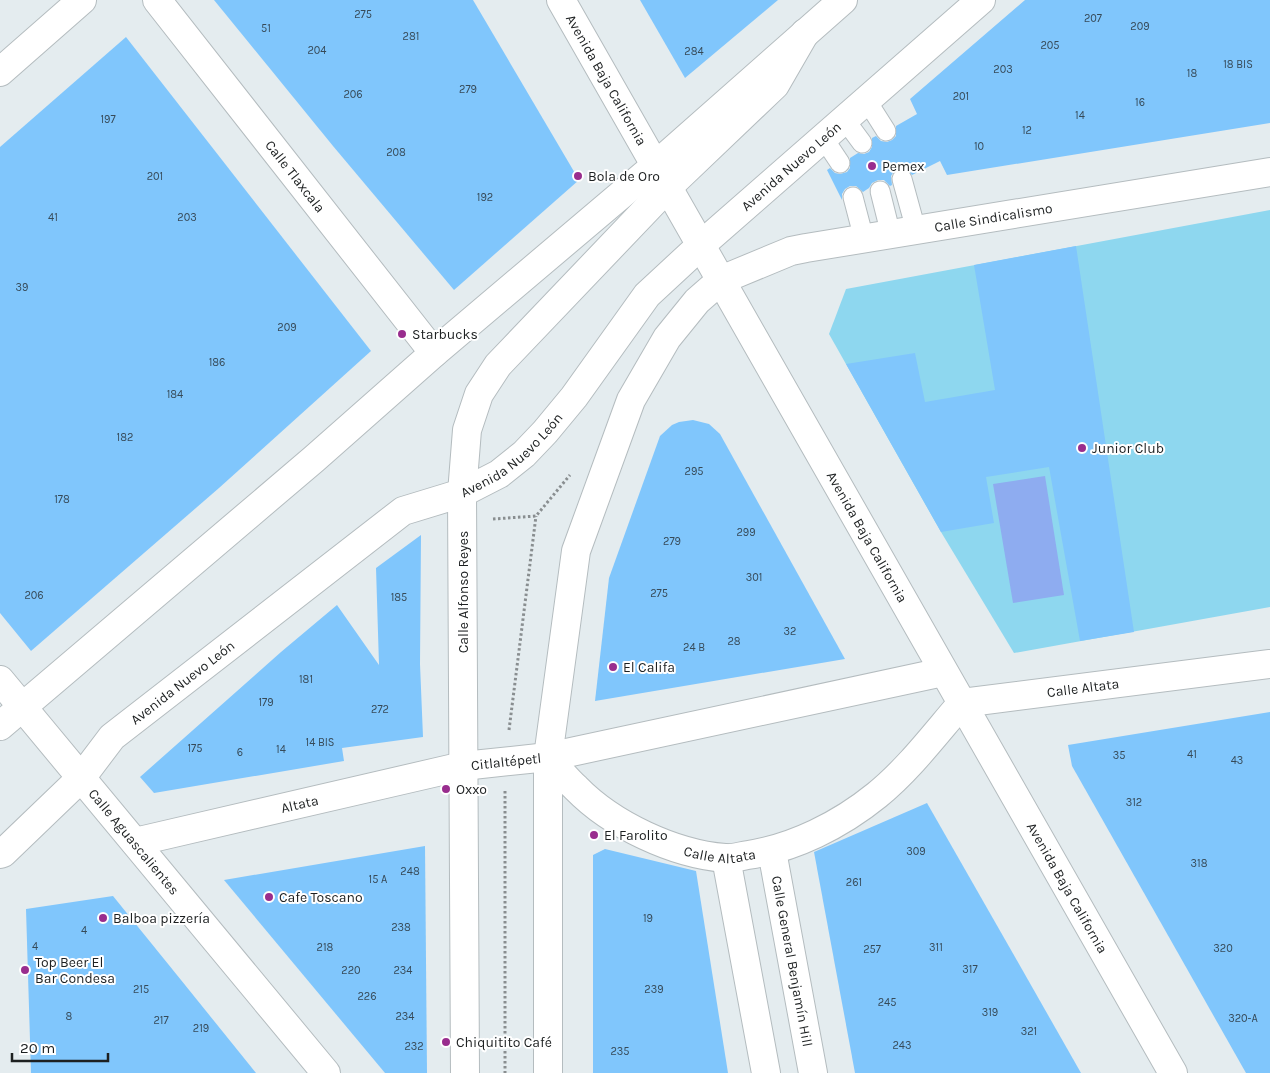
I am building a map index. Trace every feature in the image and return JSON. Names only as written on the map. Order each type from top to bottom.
[{"type":"main road","points":[[0,72],[82,0]]},
{"type":"main road","name":"Calle Tlaxcala","points":[[157,0],[434,353]]},
{"type":"main road","name":"Avenida Baja California","points":[[561,0],[1173,1073]]},
{"type":"main road","points":[[0,726],[306,466],[434,353],[661,177],[805,33],[843,0]]},
{"type":"main road","name":"Avenida Nuevo León","points":[[0,854],[81,778],[112,737],[402,510],[462,493],[499,474],[524,454],[574,397],[647,295],[701,245],[981,0]]},
{"type":"main road","name":"Calle Sindicalismo","points":[[721,280],[791,251],[1270,172]]},
{"type":"main road","name":"Calle Alfonso Reyes","points":[[465,1073],[462,493],[467,430],[479,394],[498,365],[661,177]]},
{"type":"main road","points":[[548,1073],[548,757],[576,551],[632,400],[667,338],[697,301],[721,280]]},
{"type":"main road","name":"Calle Altata","points":[[548,757],[577,789],[610,816],[647,836],[687,851],[726,858],[772,851],[810,837],[840,820],[876,796],[904,770],[962,703],[1270,664]]},
{"type":"main road","points":[[548,757],[944,672]]},
{"type":"main road","name":"Calle Aguascalientes","points":[[0,680],[326,1073]]},
{"type":"main road","name":"Citlaltépetl","points":[[463,766],[548,757]]},
{"type":"main road","name":"Altata","points":[[135,842],[463,766]]},
{"type":"main road","name":"Calle General Benjamín Hill","points":[[772,851],[813,1073]]},
{"type":"main road","points":[[726,858],[766,1073]]},
{"type":"lane","points":[[867,101],[886,131]]},
{"type":"lane","points":[[845,120],[862,144]]},
{"type":"lane","points":[[824,139],[840,164]]},
{"type":"lane","points":[[902,179],[904,232]]},
{"type":"lane","points":[[880,191],[904,232]]},
{"type":"lane","points":[[853,197],[864,239]]},
{"type":"path","points":[[505,1073],[505,762],[536,516],[572,472]]},
{"type":"path","points":[[462,521],[536,516]]},
{"type":"shaded area","name":"Junior Club","points":[[1270,210],[1270,607],[1014,653],[941,532],[829,334],[846,289]]},
{"type":"shaded area","points":[[1045,476],[1064,595],[1013,603],[993,484]]},
{"type":"building","points":[[214,0],[473,0],[579,180],[454,290]]},
{"type":"building","points":[[640,0],[778,0],[685,78]]},
{"type":"building","points":[[1025,0],[1270,0],[1270,123],[947,175],[940,161],[912,175],[905,168],[900,168],[894,171],[891,176],[892,185],[890,186],[884,180],[878,180],[863,192],[856,186],[850,186],[842,194],[842,200],[827,170],[830,168],[835,173],[840,174],[847,172],[850,168],[850,158],[858,153],[864,154],[869,152],[872,147],[872,138],[876,136],[881,141],[887,142],[892,140],[896,136],[896,126],[917,114],[910,99]]},
{"type":"building","points":[[126,37],[371,351],[219,488],[31,651],[0,613],[0,147]]},
{"type":"building","points":[[1076,246],[1134,632],[1080,641],[1049,467],[986,477],[994,523],[941,532],[846,364],[915,353],[925,402],[995,390],[974,265]]},
{"type":"building","points":[[693,420],[709,424],[720,434],[845,659],[595,701],[609,578],[660,436],[672,425]]},
{"type":"building","points":[[421,535],[420,664],[423,737],[342,748],[344,761],[154,793],[140,777],[337,605],[379,665],[376,568]]},
{"type":"building","points":[[1270,712],[1270,1073],[1246,1073],[1072,766],[1068,745]]},
{"type":"building","points":[[927,803],[1081,1073],[855,1073],[814,852]]},
{"type":"building","points":[[425,846],[427,1073],[385,1073],[224,880]]},
{"type":"building","points":[[605,849],[696,871],[728,1073],[593,1073],[593,855]]},
{"type":"building","points":[[113,896],[256,1073],[31,1073],[26,909]]},
{"type":"place","name":"Pemex","points":[[872,166]]},
{"type":"place","name":"Bola de Oro","points":[[578,176]]},
{"type":"place","name":"Starbucks","points":[[402,334]]},
{"type":"place","name":"Junior Club","points":[[1082,448]]},
{"type":"place","name":"El Califa","points":[[613,667]]},
{"type":"place","name":"Oxxo","points":[[446,789]]},
{"type":"place","name":"El Farolito","points":[[594,835]]},
{"type":"place","name":"Cafe Toscano","points":[[269,897]]},
{"type":"place","name":"Balboa pizzería","points":[[103,918]]},
{"type":"place","name":"Top Beer El Bar Condesa","points":[[25,970]]},
{"type":"place","name":"Chiquitito Café","points":[[446,1042]]}]
